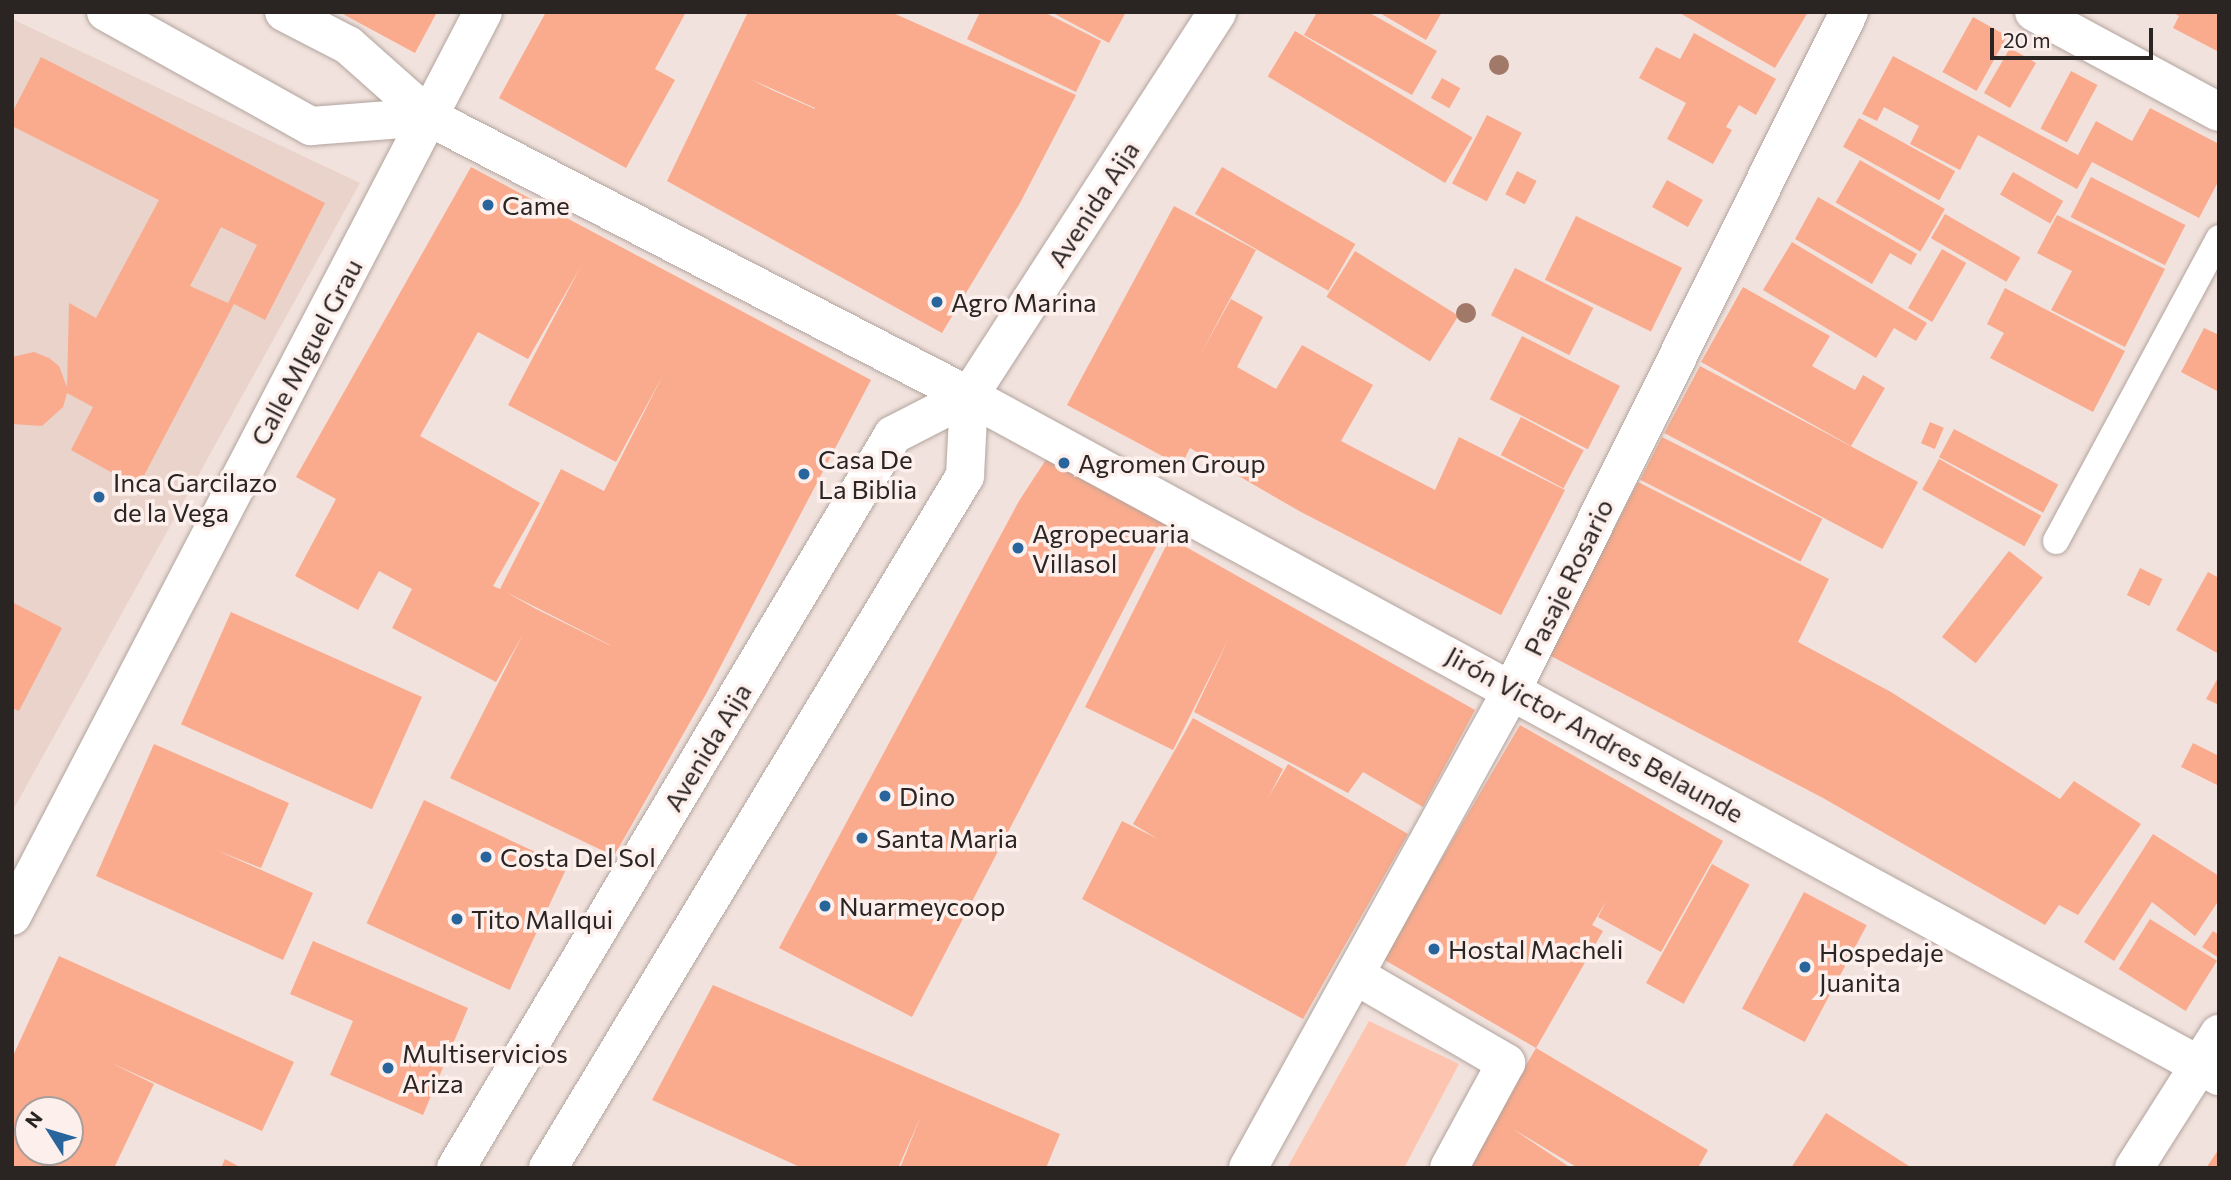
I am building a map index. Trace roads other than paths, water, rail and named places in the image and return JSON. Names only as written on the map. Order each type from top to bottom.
[{"type":"street","points":[[106,12],[311,126],[429,117]]},
{"type":"street","name":"Jirón Victor Andres Belaunde","points":[[284,12],[348,45],[429,117],[969,396],[2212,1058]]},
{"type":"street","name":"Calle MIguel Grau","points":[[12,916],[483,12]]},
{"type":"street","name":"Avenida Aija","points":[[548,1168],[965,476],[969,396],[1217,12]]},
{"type":"street","name":"Pasaje Rosario","points":[[1248,1168],[1513,688],[1849,12]]},
{"type":"street","points":[[2034,12],[2219,112]]},
{"type":"street","name":"Avenida Aija","points":[[456,1168],[892,435],[969,396]]},
{"type":"street","points":[[1355,975],[1506,1063],[1449,1168]]},
{"type":"street","points":[[2134,1168],[2212,1058]]},
{"type":"lane","points":[[2056,541],[2219,238]]},
{"type":"place","name":"Came","points":[[488,205]]},
{"type":"place","name":"Agro Marina","points":[[937,302]]},
{"type":"place","name":"Agromen Group","points":[[1064,463]]},
{"type":"place","name":"Casa De La Biblia","points":[[804,474]]},
{"type":"place","name":"Inca Garcilazo de la Vega","points":[[99,497]]},
{"type":"place","name":"Agropecuaria Villasol","points":[[1018,548]]},
{"type":"place","name":"Dino","points":[[885,796]]},
{"type":"place","name":"Santa Maria","points":[[862,838]]},
{"type":"place","name":"Costa Del Sol","points":[[486,857]]},
{"type":"place","name":"Nuarmeycoop","points":[[825,906]]},
{"type":"place","name":"Tito Mallqui","points":[[457,919]]},
{"type":"place","name":"Hostal Macheli","points":[[1434,949]]},
{"type":"place","name":"Hospedaje Juanita","points":[[1805,967]]},
{"type":"place","name":"Multiservicios Ariza","points":[[388,1068]]}]
